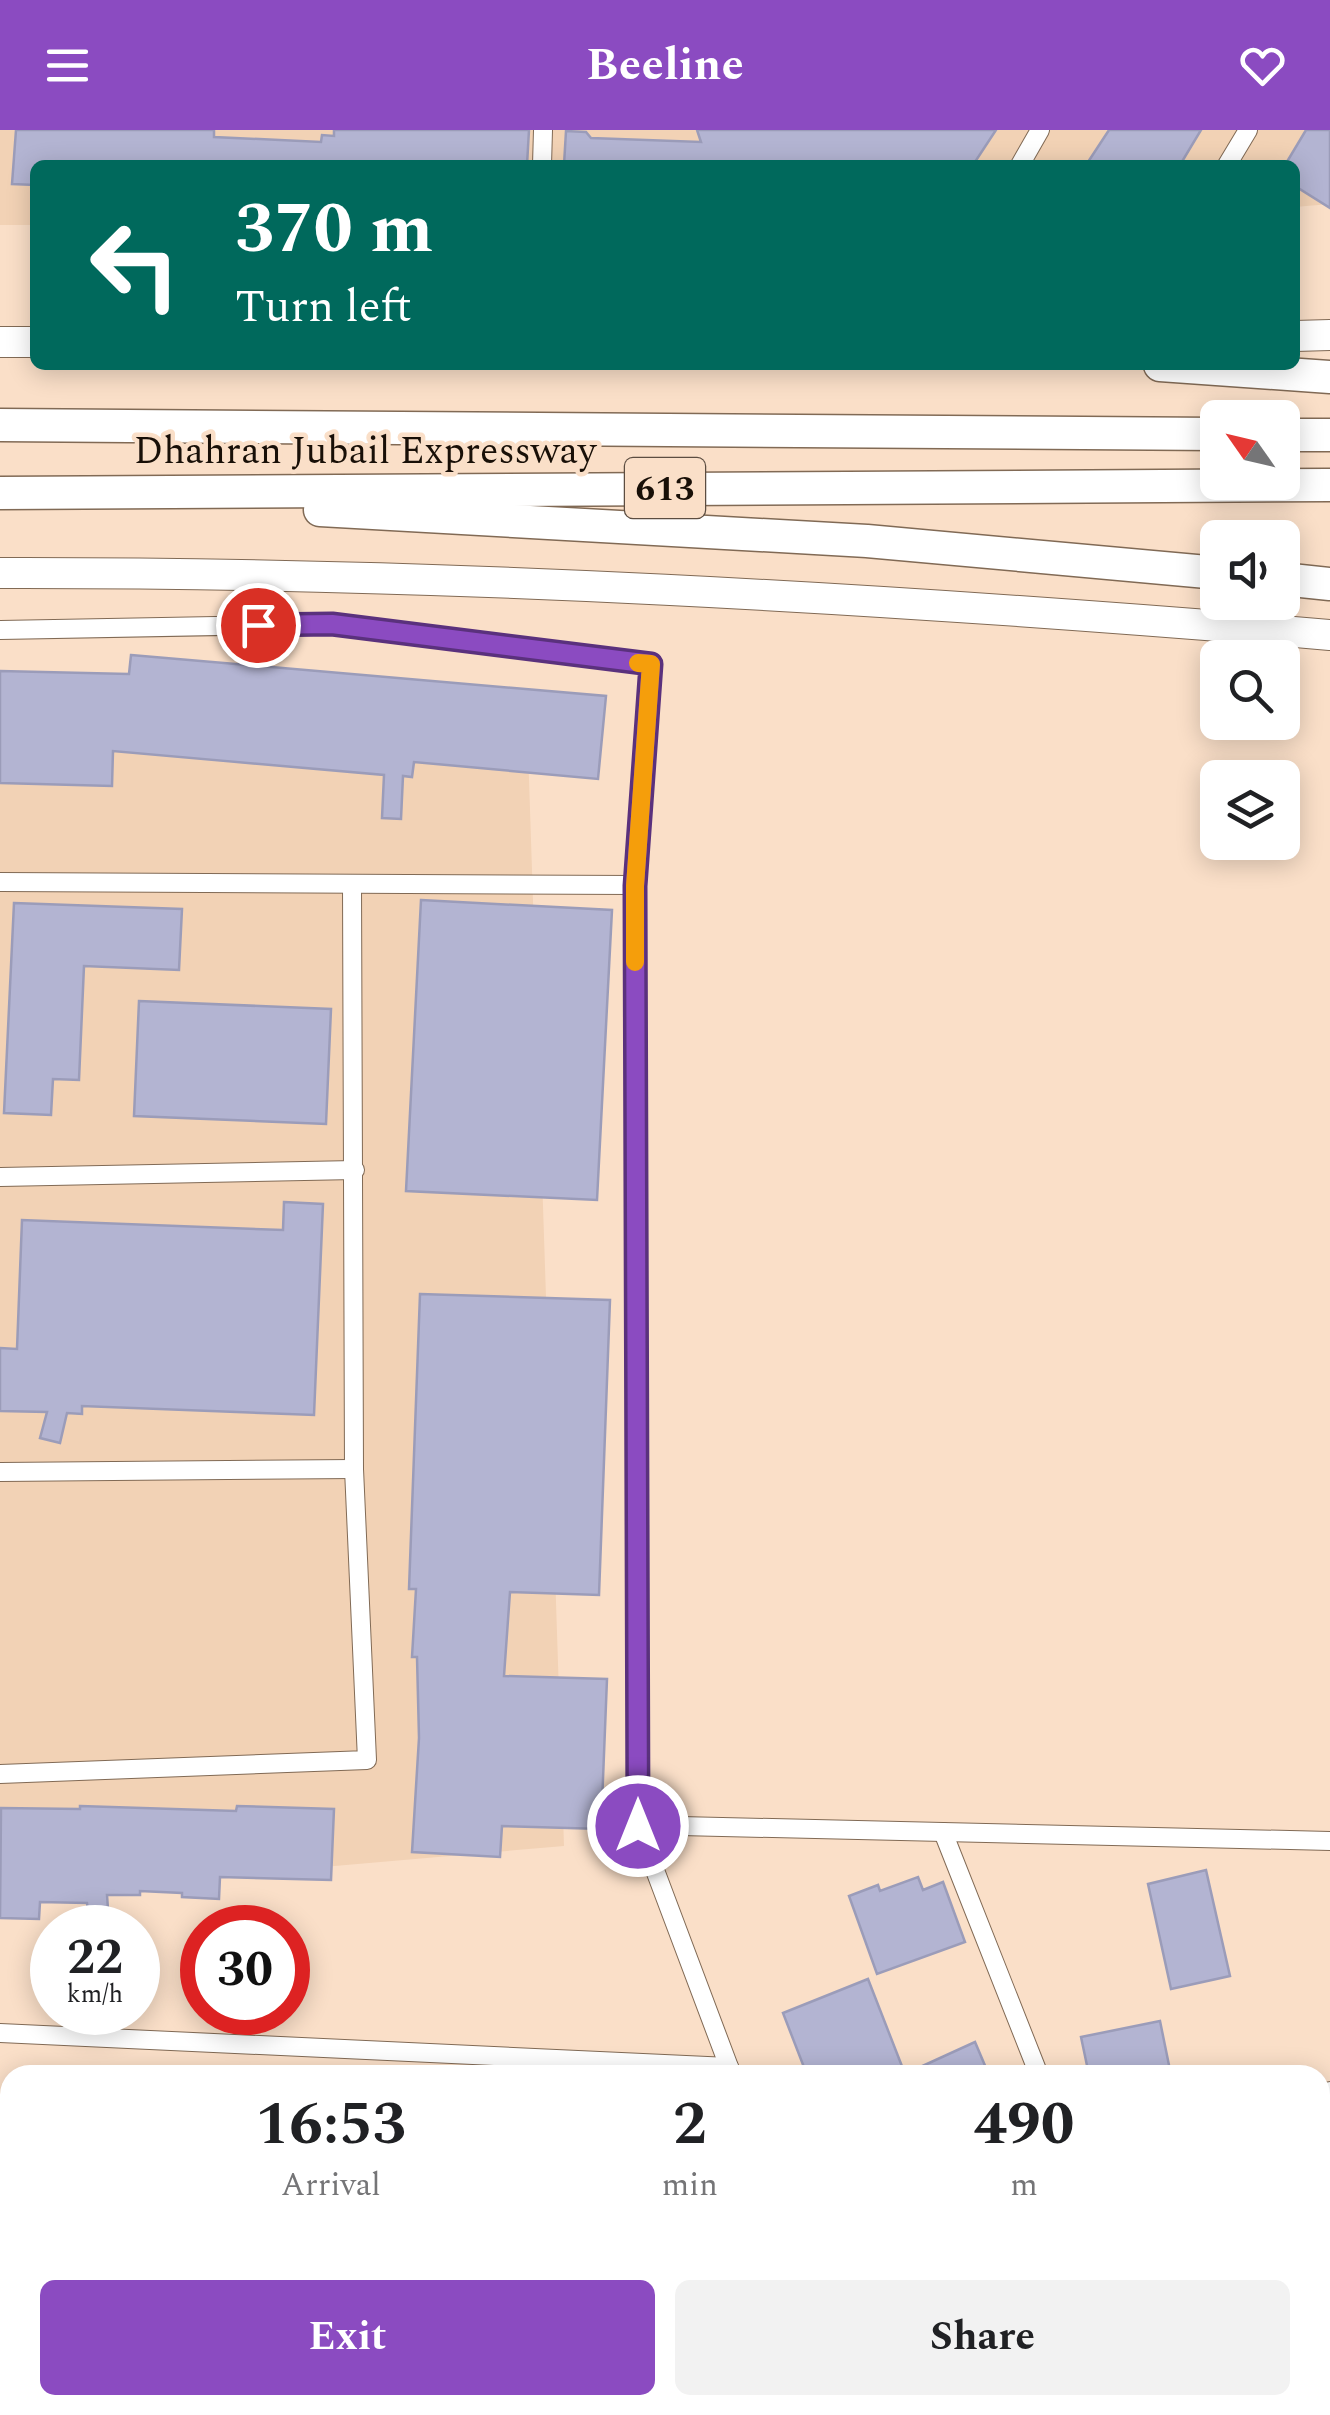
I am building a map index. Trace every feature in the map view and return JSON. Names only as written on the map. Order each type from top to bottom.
[{"type":"highway","points":[[1231,370],[1330,377]]},
{"type":"highway","name":"Dhahran Jubail Expressway","points":[[0,426],[1200,434]]},
{"type":"highway","points":[[1300,435],[1330,435]]},
{"type":"highway","name":"Dhahran Jubail Expressway","points":[[0,493],[1330,485]]},
{"type":"highway","points":[[56,491],[512,523],[868,541],[1200,571]]},
{"type":"highway","points":[[1300,581],[1330,584]]},
{"type":"main road","points":[[1300,336],[1330,334]]},
{"type":"main road","points":[[0,342],[30,342]]},
{"type":"main road","points":[[0,573],[328,575],[755,592],[1330,635]]},
{"type":"street","points":[[542,160],[543,130]]},
{"type":"street","points":[[1023,160],[1040,130]]},
{"type":"street","points":[[1230,160],[1248,130]]},
{"type":"street","points":[[0,630],[332,624],[651,664],[635,886],[638,1826],[729,2065]]},
{"type":"street","points":[[0,882],[635,886]]},
{"type":"street","points":[[0,1774],[367,1760],[354,1469],[352,884]]},
{"type":"street","points":[[0,1176],[355,1170]]},
{"type":"street","points":[[0,1472],[354,1469]]},
{"type":"street","points":[[638,1826],[1330,1841]]},
{"type":"street","points":[[943,1832],[1035,2065]]},
{"type":"street","points":[[0,2033],[616,2065]]},
{"type":"shaded area","points":[[0,130],[1330,130],[1330,204],[1300,207],[1300,160],[30,160],[30,225],[0,225]]},
{"type":"shaded area","points":[[0,696],[527,718],[564,1846],[0,1895]]},
{"type":"building","points":[[16,130],[214,130],[214,137],[321,142],[322,135],[334,136],[334,130],[529,130],[527,160],[30,160],[30,185],[12,184]]},
{"type":"building","points":[[697,130],[996,130],[976,160],[564,160],[566,131],[586,132],[591,138],[701,142]]},
{"type":"building","points":[[1109,130],[1201,130],[1183,160],[1089,160]]},
{"type":"building","points":[[1306,130],[1330,130],[1330,208],[1300,189],[1300,160],[1288,160]]},
{"type":"building","points":[[131,655],[606,696],[598,779],[414,762],[412,777],[403,776],[401,819],[382,818],[384,775],[113,751],[112,786],[0,783],[0,671],[129,674]]},
{"type":"building","points":[[421,900],[612,910],[597,1200],[406,1191]]},
{"type":"building","points":[[14,903],[182,909],[179,970],[84,966],[79,1080],[53,1079],[51,1115],[4,1113]]},
{"type":"building","points":[[139,1001],[331,1009],[326,1124],[134,1116]]},
{"type":"building","points":[[284,1202],[323,1204],[314,1415],[82,1406],[82,1414],[67,1413],[60,1443],[40,1438],[47,1412],[0,1411],[0,1348],[17,1349],[22,1220],[283,1230]]},
{"type":"building","points":[[420,1294],[610,1300],[599,1595],[510,1592],[504,1676],[607,1679],[601,1829],[502,1826],[500,1857],[412,1852],[419,1738],[417,1657],[412,1657],[416,1589],[409,1589]]},
{"type":"building","points":[[1,1808],[334,1809],[331,1880],[220,1877],[219,1899],[140,1891],[140,1895],[107,1895],[108,1905],[40,1902],[30,1905],[30,1919],[0,1918]]},
{"type":"building","points":[[1206,1870],[1230,1976],[1171,1989],[1148,1884]]},
{"type":"building","points":[[918,1877],[923,1890],[943,1882],[965,1942],[877,1974],[849,1896],[878,1885],[880,1891]]},
{"type":"building","points":[[868,1979],[901,2065],[803,2065],[783,2013]]},
{"type":"building","points":[[1160,2021],[1169,2065],[1087,2065],[1081,2037]]},
{"type":"building","points":[[975,2042],[985,2065],[925,2065]]},
{"type":"slow traffic","points":[[635,962],[635,886],[651,664],[638,663]]},
{"type":"route","points":[[258,625],[332,624],[651,664],[635,886],[638,1826]]}]
